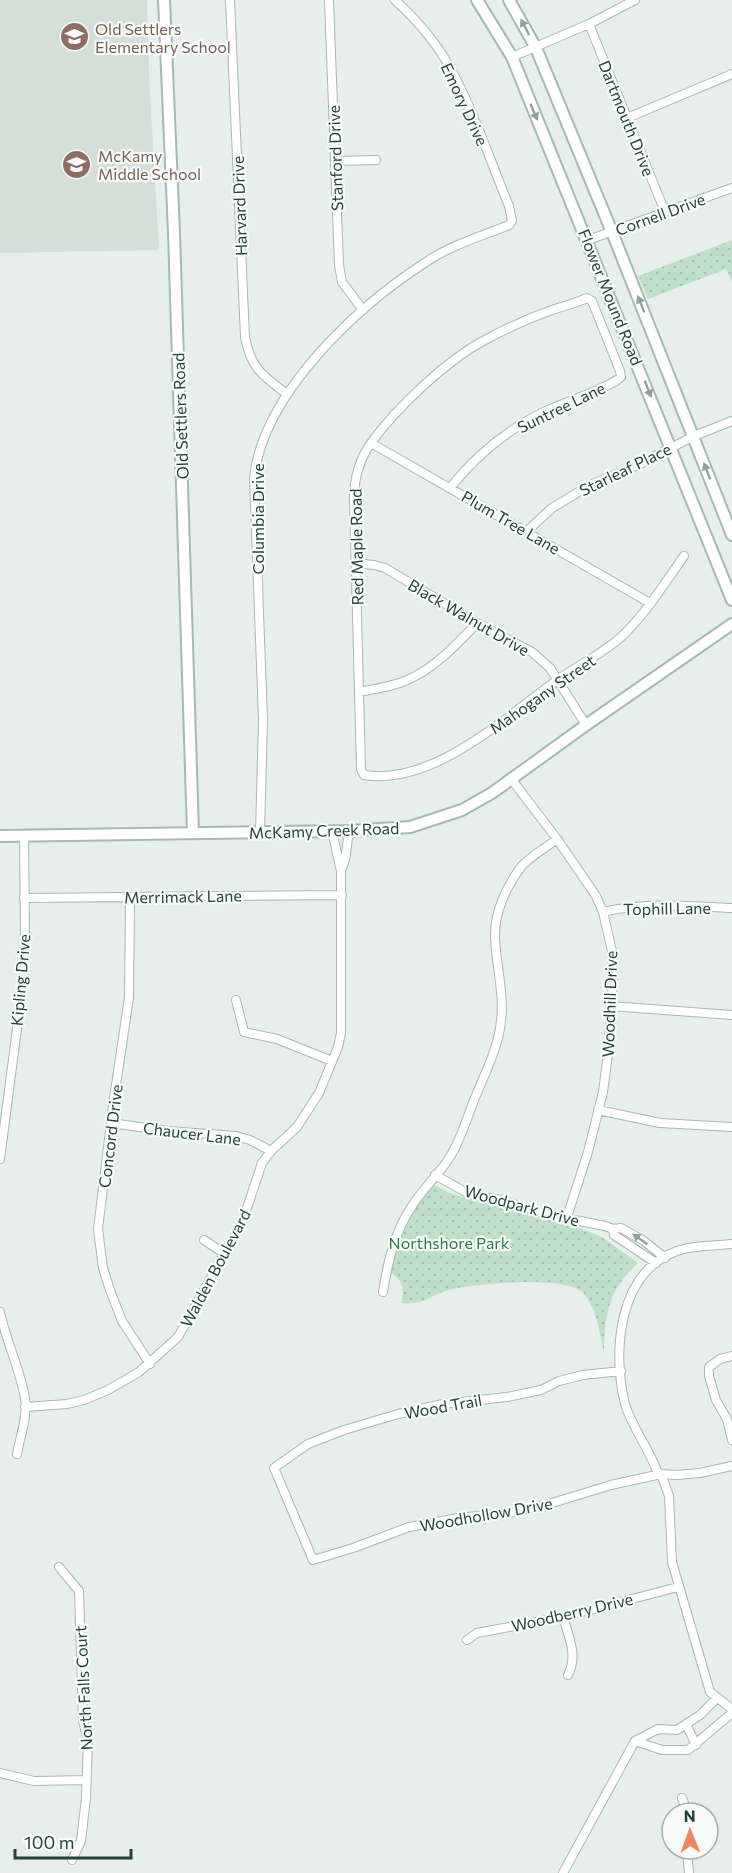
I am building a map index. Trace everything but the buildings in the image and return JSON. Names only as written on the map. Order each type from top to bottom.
[{"type":"street","name":"Old Settlers Road","points":[[164,0],[193,833]]},
{"type":"street","name":"Harvard Drive","points":[[230,0],[245,337],[254,367],[287,394]]},
{"type":"street","name":"Stanford Drive","points":[[330,0],[340,275],[347,290],[363,310]]},
{"type":"street","name":"Emory Drive","points":[[395,0],[418,22],[450,67],[509,206],[512,221]]},
{"type":"street","name":"Flower Mound Road","points":[[477,0],[512,57],[732,600]]},
{"type":"street","name":"Flower Mound Road","points":[[509,0],[536,48],[612,231],[732,535]]},
{"type":"street","points":[[512,57],[589,24],[635,0]]},
{"type":"street","name":"Dartmouth Drive","points":[[589,24],[665,212]]},
{"type":"street","points":[[627,118],[732,74]]},
{"type":"street","points":[[335,161],[376,160]]},
{"type":"street","name":"Cornell Drive","points":[[588,240],[732,188]]},
{"type":"street","name":"Columbia Drive","points":[[260,832],[263,720],[254,477],[256,460],[262,443],[287,394],[332,340],[363,310],[426,261],[509,225],[512,221]]},
{"type":"street","name":"Red Maple Road","points":[[364,775],[361,769],[354,488],[360,465],[371,443],[391,419],[432,379],[483,341],[511,327],[587,298],[594,304],[621,371],[621,377]]},
{"type":"street","name":"Suntree Lane","points":[[450,488],[483,451],[512,431],[539,415],[621,377]]},
{"type":"street","name":"Starleaf Place","points":[[527,531],[552,508],[590,485],[639,464],[694,436],[732,421]]},
{"type":"street","name":"Plum Tree Lane","points":[[371,443],[650,603]]},
{"type":"street","name":"Mahogany Street","points":[[364,775],[389,775],[421,768],[442,760],[492,729],[621,637],[650,603],[684,556]]},
{"type":"street","name":"Black Walnut Drive","points":[[355,564],[385,568],[477,623],[532,652],[550,668],[586,725]]},
{"type":"street","points":[[359,692],[406,681],[444,656],[477,623]]},
{"type":"street","name":"McKamy Creek Road","points":[[0,836],[349,831],[410,827],[469,806],[512,780],[586,725],[732,624]]},
{"type":"street","name":"Woodhill Drive","points":[[512,780],[557,839],[596,896],[603,912],[612,951],[613,981],[603,1092],[588,1152],[567,1217]]},
{"type":"street","name":"Walden Boulevard","points":[[25,1407],[52,1406],[84,1400],[129,1379],[150,1364],[178,1337],[249,1209],[262,1164],[271,1150],[297,1127],[319,1093],[341,1033],[341,871],[332,831]]},
{"type":"street","name":"Walden Boulevard","points":[[341,871],[349,831]]},
{"type":"street","name":"Kipling Drive","points":[[0,1159],[23,983],[24,835]]},
{"type":"street","points":[[383,1292],[386,1267],[395,1237],[411,1207],[447,1161],[463,1132],[498,1039],[501,1024],[502,988],[495,938],[501,902],[522,866],[557,839]]},
{"type":"street","name":"Merrimack Lane","points":[[24,898],[342,895]]},
{"type":"street","name":"Concord Drive","points":[[130,897],[129,998],[98,1229],[103,1268],[123,1321],[150,1364]]},
{"type":"street","name":"Tophill Lane","points":[[603,912],[647,906],[732,908]]},
{"type":"street","points":[[236,1000],[244,1032],[277,1039],[332,1061]]},
{"type":"street","points":[[610,1006],[732,1015]]},
{"type":"street","points":[[598,1110],[660,1123],[732,1127]]},
{"type":"street","name":"Chaucer Lane","points":[[111,1123],[168,1131],[236,1136],[271,1150]]},
{"type":"street","name":"Woodpark Drive","points":[[435,1174],[469,1194],[501,1200],[545,1214],[567,1217],[613,1229],[621,1228],[629,1231],[665,1258]]},
{"type":"street","name":"Woodpark Drive","points":[[613,1229],[614,1236],[656,1263]]},
{"type":"street","points":[[204,1240],[225,1254]]},
{"type":"street","points":[[635,1741],[662,1750],[688,1750],[732,1711],[710,1692],[672,1562],[669,1496],[661,1474],[626,1406],[621,1371],[622,1322],[625,1307],[635,1285],[656,1263],[677,1251],[732,1244]]},
{"type":"street","points":[[0,1312],[25,1398],[17,1454]]},
{"type":"street","points":[[732,1356],[720,1359],[709,1367],[709,1376],[716,1400],[727,1419],[732,1440]]},
{"type":"street","name":"Wood Trail","points":[[313,1560],[274,1468],[308,1444],[344,1430],[398,1414],[443,1404],[507,1397],[541,1390],[560,1381],[583,1375],[621,1371]]},
{"type":"street","name":"Woodhollow Drive","points":[[313,1560],[409,1527],[466,1516],[515,1512],[611,1485],[661,1474],[688,1474],[732,1466]]},
{"type":"street","name":"North Falls Court","points":[[59,1567],[79,1591],[83,1721],[88,1741],[81,1841],[72,1860]]},
{"type":"street","name":"Woodberry Drive","points":[[467,1640],[477,1632],[563,1617],[678,1587]]},
{"type":"street","points":[[563,1617],[574,1657],[568,1675]]},
{"type":"street","points":[[562,1873],[635,1741],[658,1729],[677,1730],[700,1715],[717,1698]]},
{"type":"street","points":[[686,1724],[696,1745]]},
{"type":"street","points":[[0,1773],[34,1781],[86,1780]]},
{"type":"shaded area","name":"McKamy Middle School","points":[[0,0],[147,0],[159,250],[0,253]]},
{"type":"green space","points":[[732,240],[732,281],[726,269],[648,299],[638,276]]},
{"type":"green space","name":"Northshore Park","points":[[432,1184],[466,1198],[585,1230],[602,1237],[638,1263],[614,1293],[605,1327],[604,1353],[590,1302],[577,1289],[562,1284],[523,1282],[482,1285],[452,1289],[416,1303],[401,1303],[402,1286],[398,1279],[390,1273],[399,1234],[412,1210]]},
{"type":"place","name":"Old Settlers Elementary School","points":[[74,37]]},
{"type":"place","name":"McKamy Middle School","points":[[77,164]]}]
